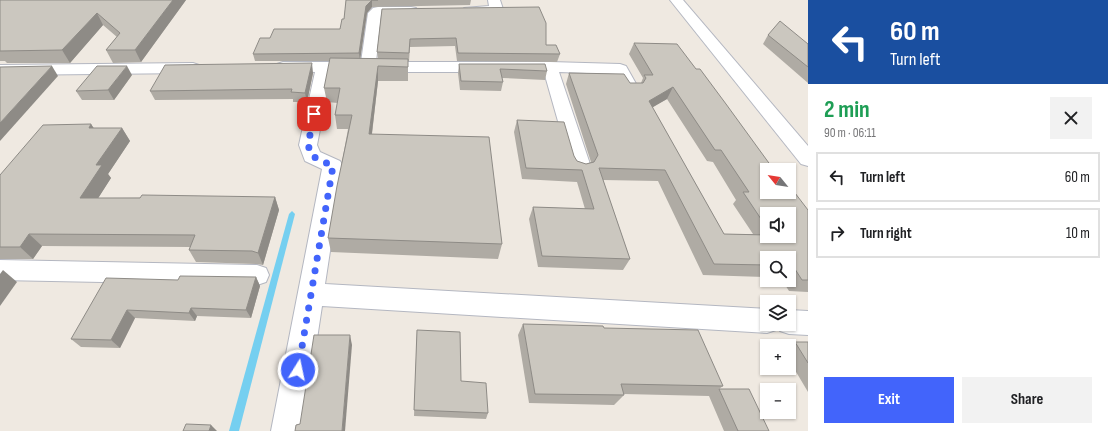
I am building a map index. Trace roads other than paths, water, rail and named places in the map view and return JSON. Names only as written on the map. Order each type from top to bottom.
[{"type":"street","points":[[455,11],[494,10],[496,9],[494,0]]},
{"type":"street","points":[[676,0],[808,159]]},
{"type":"street","points":[[368,67],[374,13],[378,11],[424,11]]},
{"type":"street","points":[[268,67],[550,67],[620,69],[631,89]]},
{"type":"street","points":[[287,431],[312,294],[333,166],[312,156],[308,145],[324,67]]},
{"type":"street","points":[[550,67],[581,167]]},
{"type":"street","points":[[0,70],[205,68]]},
{"type":"street","points":[[0,270],[257,275]]},
{"type":"street","points":[[312,294],[760,321]]},
{"type":"street","points":[[796,322],[808,323]]},
{"type":"waterway","points":[[234,431],[292,214]]}]
